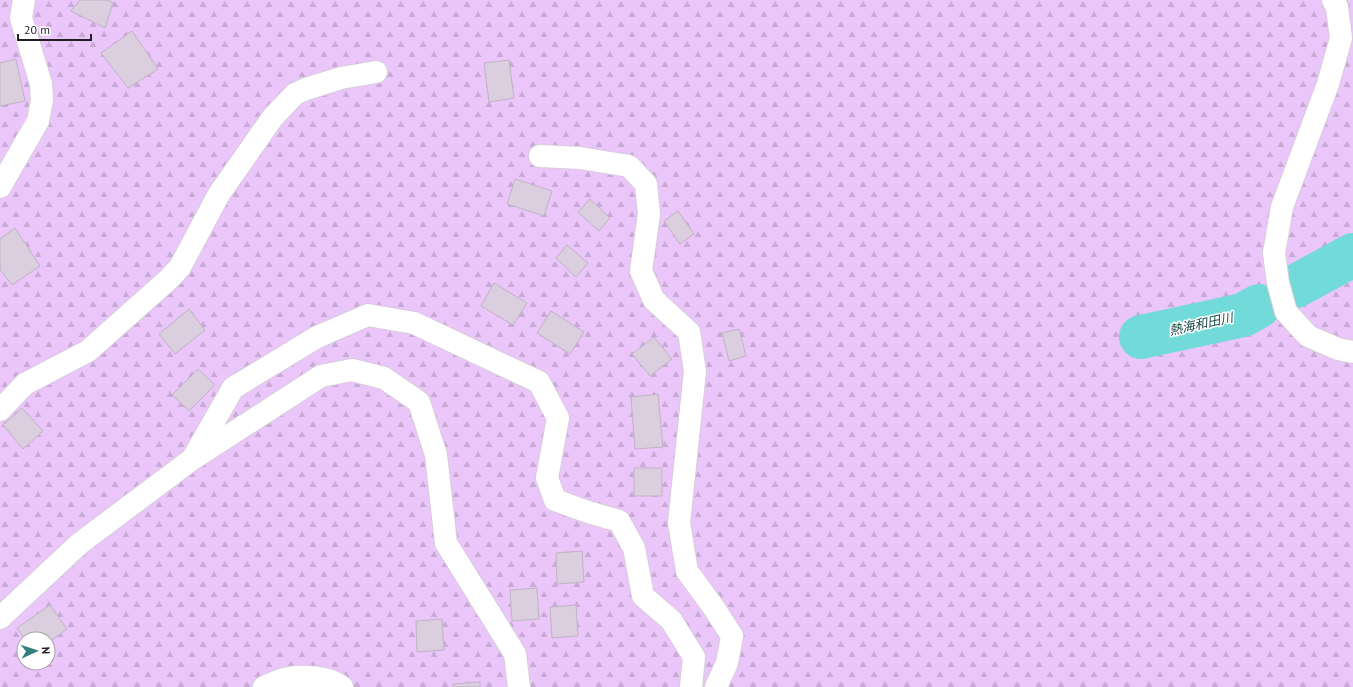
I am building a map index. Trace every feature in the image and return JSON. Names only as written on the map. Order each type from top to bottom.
[{"type":"street","points":[[0,187],[38,121],[42,100],[41,84],[21,18],[24,0]]},
{"type":"street","points":[[1333,0],[1337,7],[1341,38],[1328,84],[1282,207],[1274,253],[1278,283],[1286,312],[1308,336],[1338,349],[1353,352]]},
{"type":"street","points":[[0,410],[25,384],[88,351],[170,278],[180,266],[219,194],[273,117],[295,94],[341,78],[376,72]]},
{"type":"street","points":[[540,156],[580,158],[629,166],[646,184],[649,214],[641,271],[654,300],[689,332],[695,371],[679,523],[688,571],[732,636],[727,663],[716,687]]},
{"type":"street","points":[[191,460],[232,388],[318,337],[368,315],[414,323],[539,382],[558,418],[547,478],[555,500],[619,521],[634,548],[643,596],[671,620],[694,657],[691,687]]},
{"type":"street","points":[[0,618],[79,544],[191,460],[321,376],[352,370],[384,378],[419,402],[436,455],[446,543],[515,654],[519,687]]},
{"type":"street","points":[[264,687],[285,679],[314,677],[336,682],[342,687]]},
{"type":"green space","points":[[0,0],[1353,0],[1353,687],[0,687]]},
{"type":"building","points":[[80,0],[109,0],[113,3],[105,28],[71,11]]},
{"type":"building","points":[[132,31],[158,69],[128,88],[101,53]]},
{"type":"building","points":[[16,59],[25,101],[0,106],[0,63]]},
{"type":"building","points":[[509,60],[514,98],[489,102],[484,63]]},
{"type":"building","points":[[515,179],[552,191],[544,216],[507,204]]},
{"type":"building","points":[[590,199],[610,218],[599,231],[578,212]]},
{"type":"building","points":[[678,211],[694,234],[680,244],[664,221]]},
{"type":"building","points":[[15,228],[40,266],[12,285],[0,270],[0,239]]},
{"type":"building","points":[[567,245],[588,263],[576,277],[556,258]]},
{"type":"building","points":[[494,283],[527,303],[513,325],[481,306]]},
{"type":"building","points":[[189,309],[205,330],[175,354],[159,334]]},
{"type":"building","points":[[551,311],[584,332],[570,354],[537,333]]},
{"type":"building","points":[[739,329],[746,356],[729,361],[722,333]]},
{"type":"building","points":[[654,337],[672,359],[650,376],[632,354]]},
{"type":"building","points":[[198,369],[215,385],[189,411],[172,395]]},
{"type":"building","points":[[658,394],[663,447],[635,449],[631,397]]},
{"type":"building","points":[[22,408],[43,431],[23,449],[3,425]]},
{"type":"building","points":[[634,468],[662,468],[662,496],[634,496]]},
{"type":"building","points":[[582,551],[584,582],[557,584],[556,553]]},
{"type":"building","points":[[537,588],[539,619],[512,621],[510,590]]},
{"type":"building","points":[[50,605],[67,629],[56,637],[56,631],[19,631],[17,628]]},
{"type":"building","points":[[576,605],[578,636],[552,638],[550,607]]},
{"type":"building","points":[[442,619],[444,650],[417,652],[416,621]]},
{"type":"building","points":[[480,682],[480,687],[453,687],[453,684]]},
{"type":"waterway","name":"熱海和田川","points":[[1296,286],[1353,255]]},
{"type":"waterway","name":"熱海和田川","points":[[1141,337],[1243,315],[1259,306]]}]
